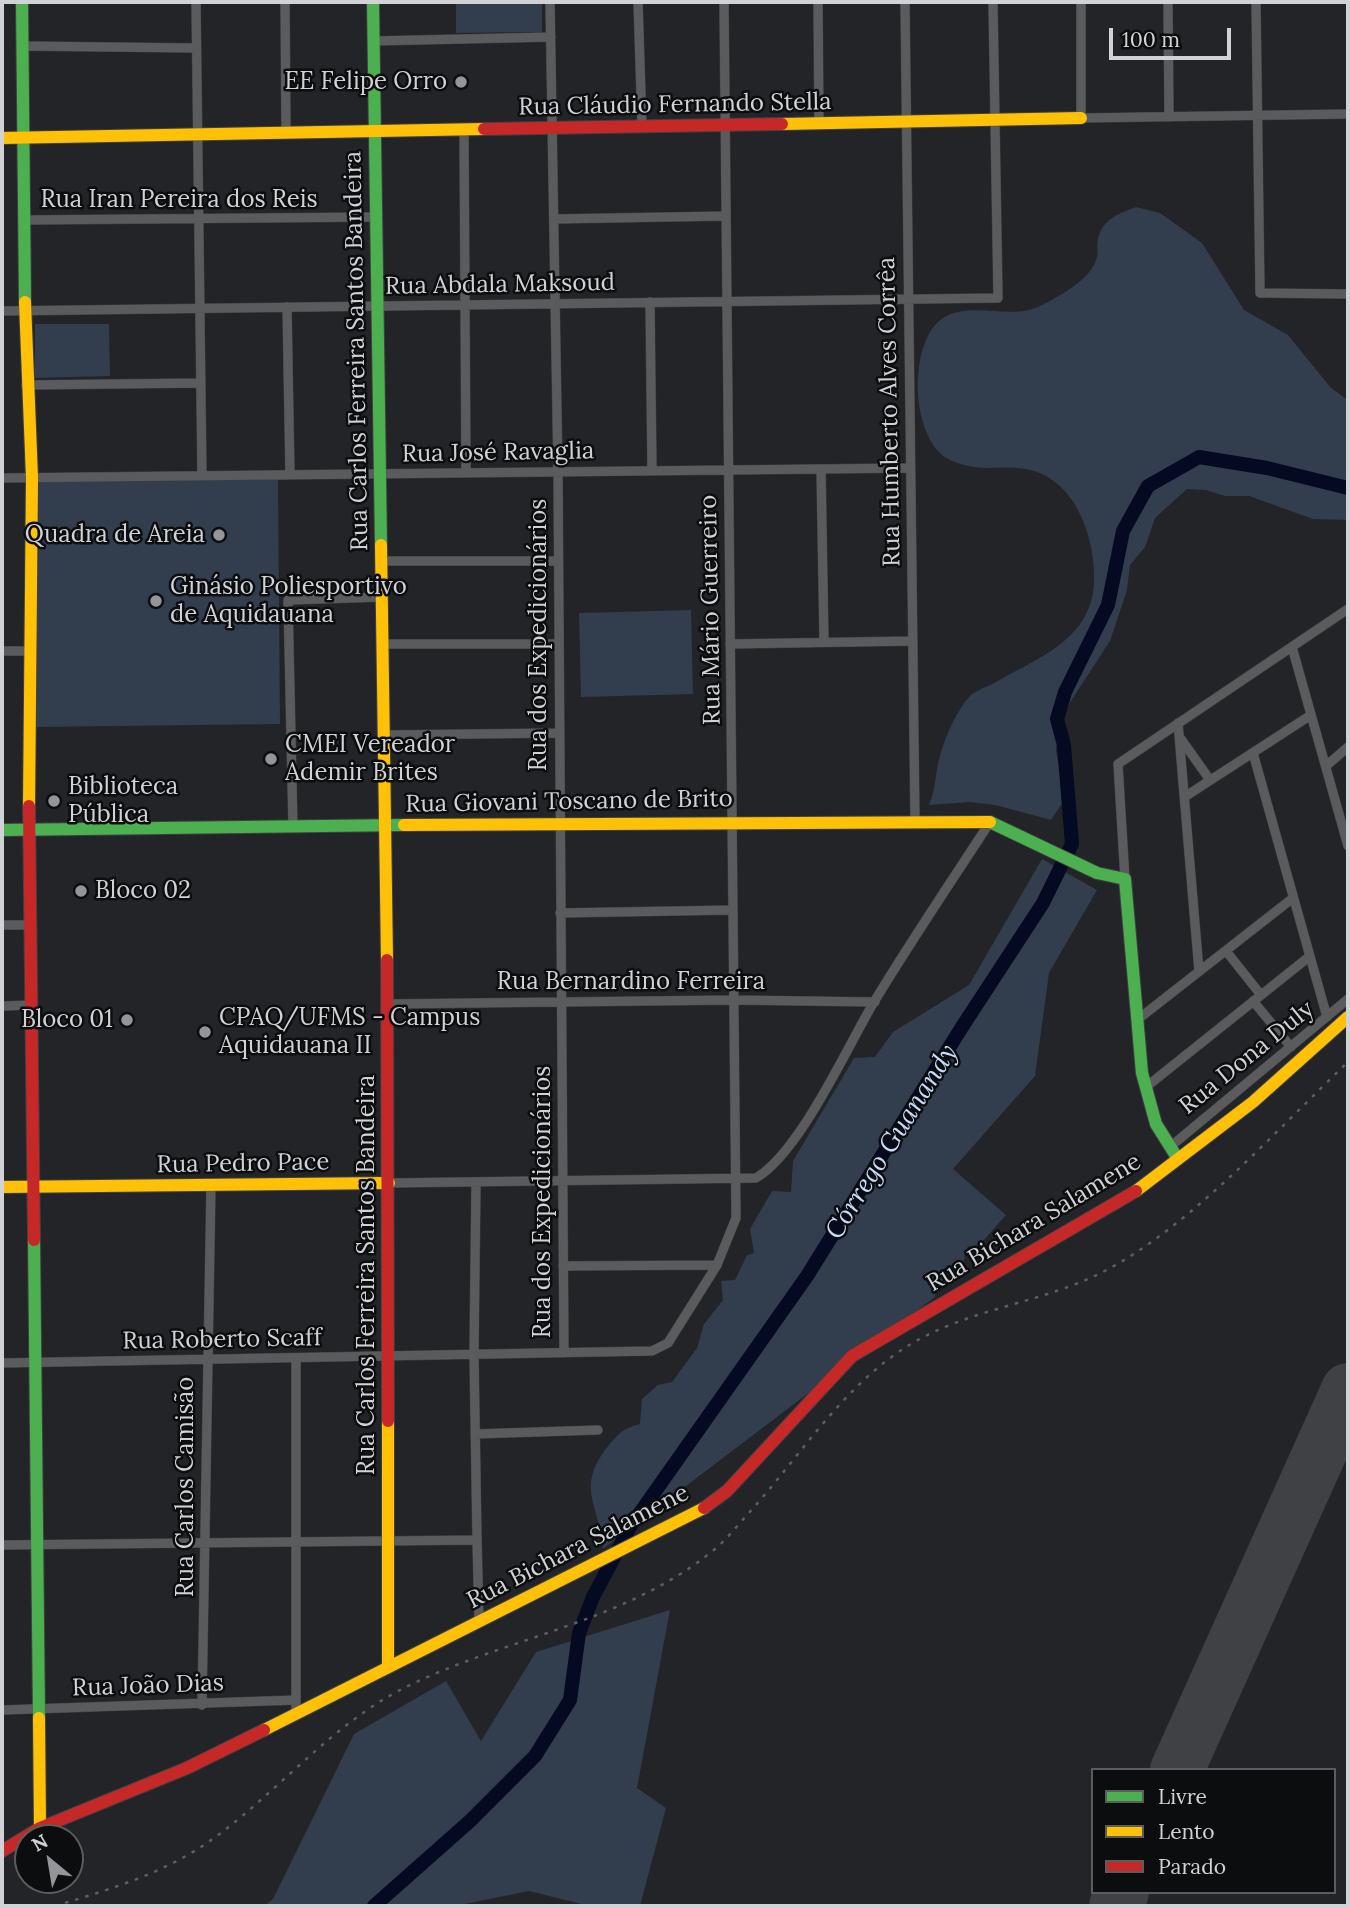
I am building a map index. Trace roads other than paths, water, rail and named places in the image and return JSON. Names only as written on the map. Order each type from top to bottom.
[{"type":"main road","points":[[22,2],[26,385],[32,478],[30,830],[40,1824]]},
{"type":"main road","name":"Rua Carlos Ferreira Santos Bandeira","points":[[373,2],[389,1183],[388,1666]]},
{"type":"main road","name":"Rua Cláudio Fernando Stella","points":[[2,138],[1081,118]]},
{"type":"main road","name":"Rua Giovani Toscano de Brito","points":[[2,830],[560,822],[990,822],[1093,871],[1125,879]]},
{"type":"main road","points":[[1125,879],[1146,1087],[1156,1124],[1178,1159]]},
{"type":"main road","name":"Rua Bichara Salamene","points":[[50,1824],[187,1768],[296,1706],[388,1666],[694,1515],[727,1491],[852,1356],[873,1340],[1133,1193],[1253,1102],[1348,1017]]},
{"type":"main road","name":"Rua Pedro Pace","points":[[2,1187],[389,1183]]},
{"type":"street","points":[[196,2],[202,476]]},
{"type":"street","points":[[285,2],[286,132]]},
{"type":"street","name":"Rua dos Expedicionários","points":[[550,2],[558,472],[564,1353]]},
{"type":"street","points":[[638,2],[642,126]]},
{"type":"street","name":"Rua Mário Guerreiro","points":[[717,1265],[736,1218],[724,2]]},
{"type":"street","points":[[818,2],[819,123]]},
{"type":"street","name":"Rua Humberto Alves Corrêa","points":[[905,2],[915,821]]},
{"type":"street","points":[[993,2],[994,120]]},
{"type":"street","points":[[1081,2],[1081,118]]},
{"type":"street","points":[[1168,2],[1169,117]]},
{"type":"street","points":[[1255,2],[1260,293],[1348,294]]},
{"type":"street","points":[[373,41],[551,37]]},
{"type":"street","points":[[23,46],[196,48]]},
{"type":"street","name":"Rua Cláudio Fernando Stella","points":[[1081,118],[1348,114]]},
{"type":"street","name":"Rua Abdala Maksoud","points":[[2,311],[998,298],[994,120]]},
{"type":"street","points":[[464,129],[467,473]]},
{"type":"street","points":[[554,219],[726,216]]},
{"type":"street","name":"Rua Iran Pereira dos Reis","points":[[25,220],[376,218]]},
{"type":"street","points":[[650,302],[652,471]]},
{"type":"street","points":[[287,307],[290,475]]},
{"type":"street","points":[[26,385],[201,383]]},
{"type":"street","name":"Rua José Ravaglia","points":[[2,478],[910,468]]},
{"type":"street","points":[[821,469],[824,642]]},
{"type":"street","points":[[381,561],[558,561]]},
{"type":"street","points":[[293,827],[288,600],[382,597]]},
{"type":"street","points":[[1125,879],[1118,764],[1348,609]]},
{"type":"street","points":[[730,644],[913,641]]},
{"type":"street","points":[[382,644],[559,644]]},
{"type":"street","points":[[1292,647],[1348,846]]},
{"type":"street","points":[[2,651],[30,651]]},
{"type":"street","points":[[1186,796],[1311,715]]},
{"type":"street","points":[[1178,723],[1199,971]]},
{"type":"street","points":[[384,735],[559,733]]},
{"type":"street","points":[[1180,737],[1210,780]]},
{"type":"street","points":[[1326,766],[1348,747]]},
{"type":"street","points":[[1253,753],[1327,1017]]},
{"type":"street","name":"Rua Pedro Pace","points":[[389,1183],[756,1178],[765,1173],[773,1168],[792,1144],[875,1002],[990,822]]},
{"type":"street","points":[[1138,1020],[1293,898]]},
{"type":"street","points":[[560,913],[733,910]]},
{"type":"street","points":[[2,925],[31,925]]},
{"type":"street","points":[[1226,951],[1291,1046]]},
{"type":"street","points":[[1146,1087],[1310,956]]},
{"type":"street","name":"Rua Dona Duly","points":[[1170,1147],[1348,999]]},
{"type":"street","name":"Rua Bernardino Ferreira","points":[[387,1003],[734,1000],[875,1002]]},
{"type":"street","points":[[2,1006],[32,1005]]},
{"type":"street","points":[[476,1182],[474,1354],[479,1621]]},
{"type":"street","name":"Rua Carlos Camisão","points":[[202,1705],[207,1544],[206,1359],[211,1185]]},
{"type":"street","points":[[563,1266],[717,1265]]},
{"type":"street","name":"Rua Roberto Scaff","points":[[2,1363],[652,1351],[668,1343],[717,1265]]},
{"type":"street","points":[[296,1357],[296,1706]]},
{"type":"street","points":[[475,1434],[598,1430]]},
{"type":"street","points":[[2,1545],[477,1540]]},
{"type":"street","name":"Rua João Dias","points":[[2,1710],[202,1705],[296,1706]]},
{"type":"waterway","name":"Córrego Guanandy","points":[[374,1906],[470,1821],[535,1756],[570,1700],[579,1633],[593,1597],[630,1527],[807,1276],[962,1027],[1043,903],[1072,844],[1064,745],[1057,719],[1065,692],[1108,605],[1123,531],[1148,486],[1199,457],[1267,468],[1348,488]]},
{"type":"railway","points":[[55,1906],[138,1879],[196,1850],[238,1819],[354,1719],[406,1687],[445,1670],[605,1612],[681,1574],[724,1541],[823,1423],[887,1360],[911,1344],[954,1323],[1066,1288],[1123,1261],[1192,1211],[1258,1151],[1348,1062]]},
{"type":"place","name":"EE Felipe Orro","points":[[461,82]]},
{"type":"place","name":"Quadra de Areia","points":[[219,535]]},
{"type":"place","name":"Ginásio Poliesportivo de Aquidauana","points":[[156,601]]},
{"type":"place","name":"CMEI Vereador Ademir Brites","points":[[271,759]]},
{"type":"place","name":"Biblioteca Pública","points":[[54,801]]},
{"type":"place","name":"Bloco 02","points":[[81,891]]},
{"type":"place","name":"Bloco 01","points":[[127,1020]]},
{"type":"place","name":"CPAQ/UFMS - Campus Aquidauana II","points":[[205,1032]]}]
